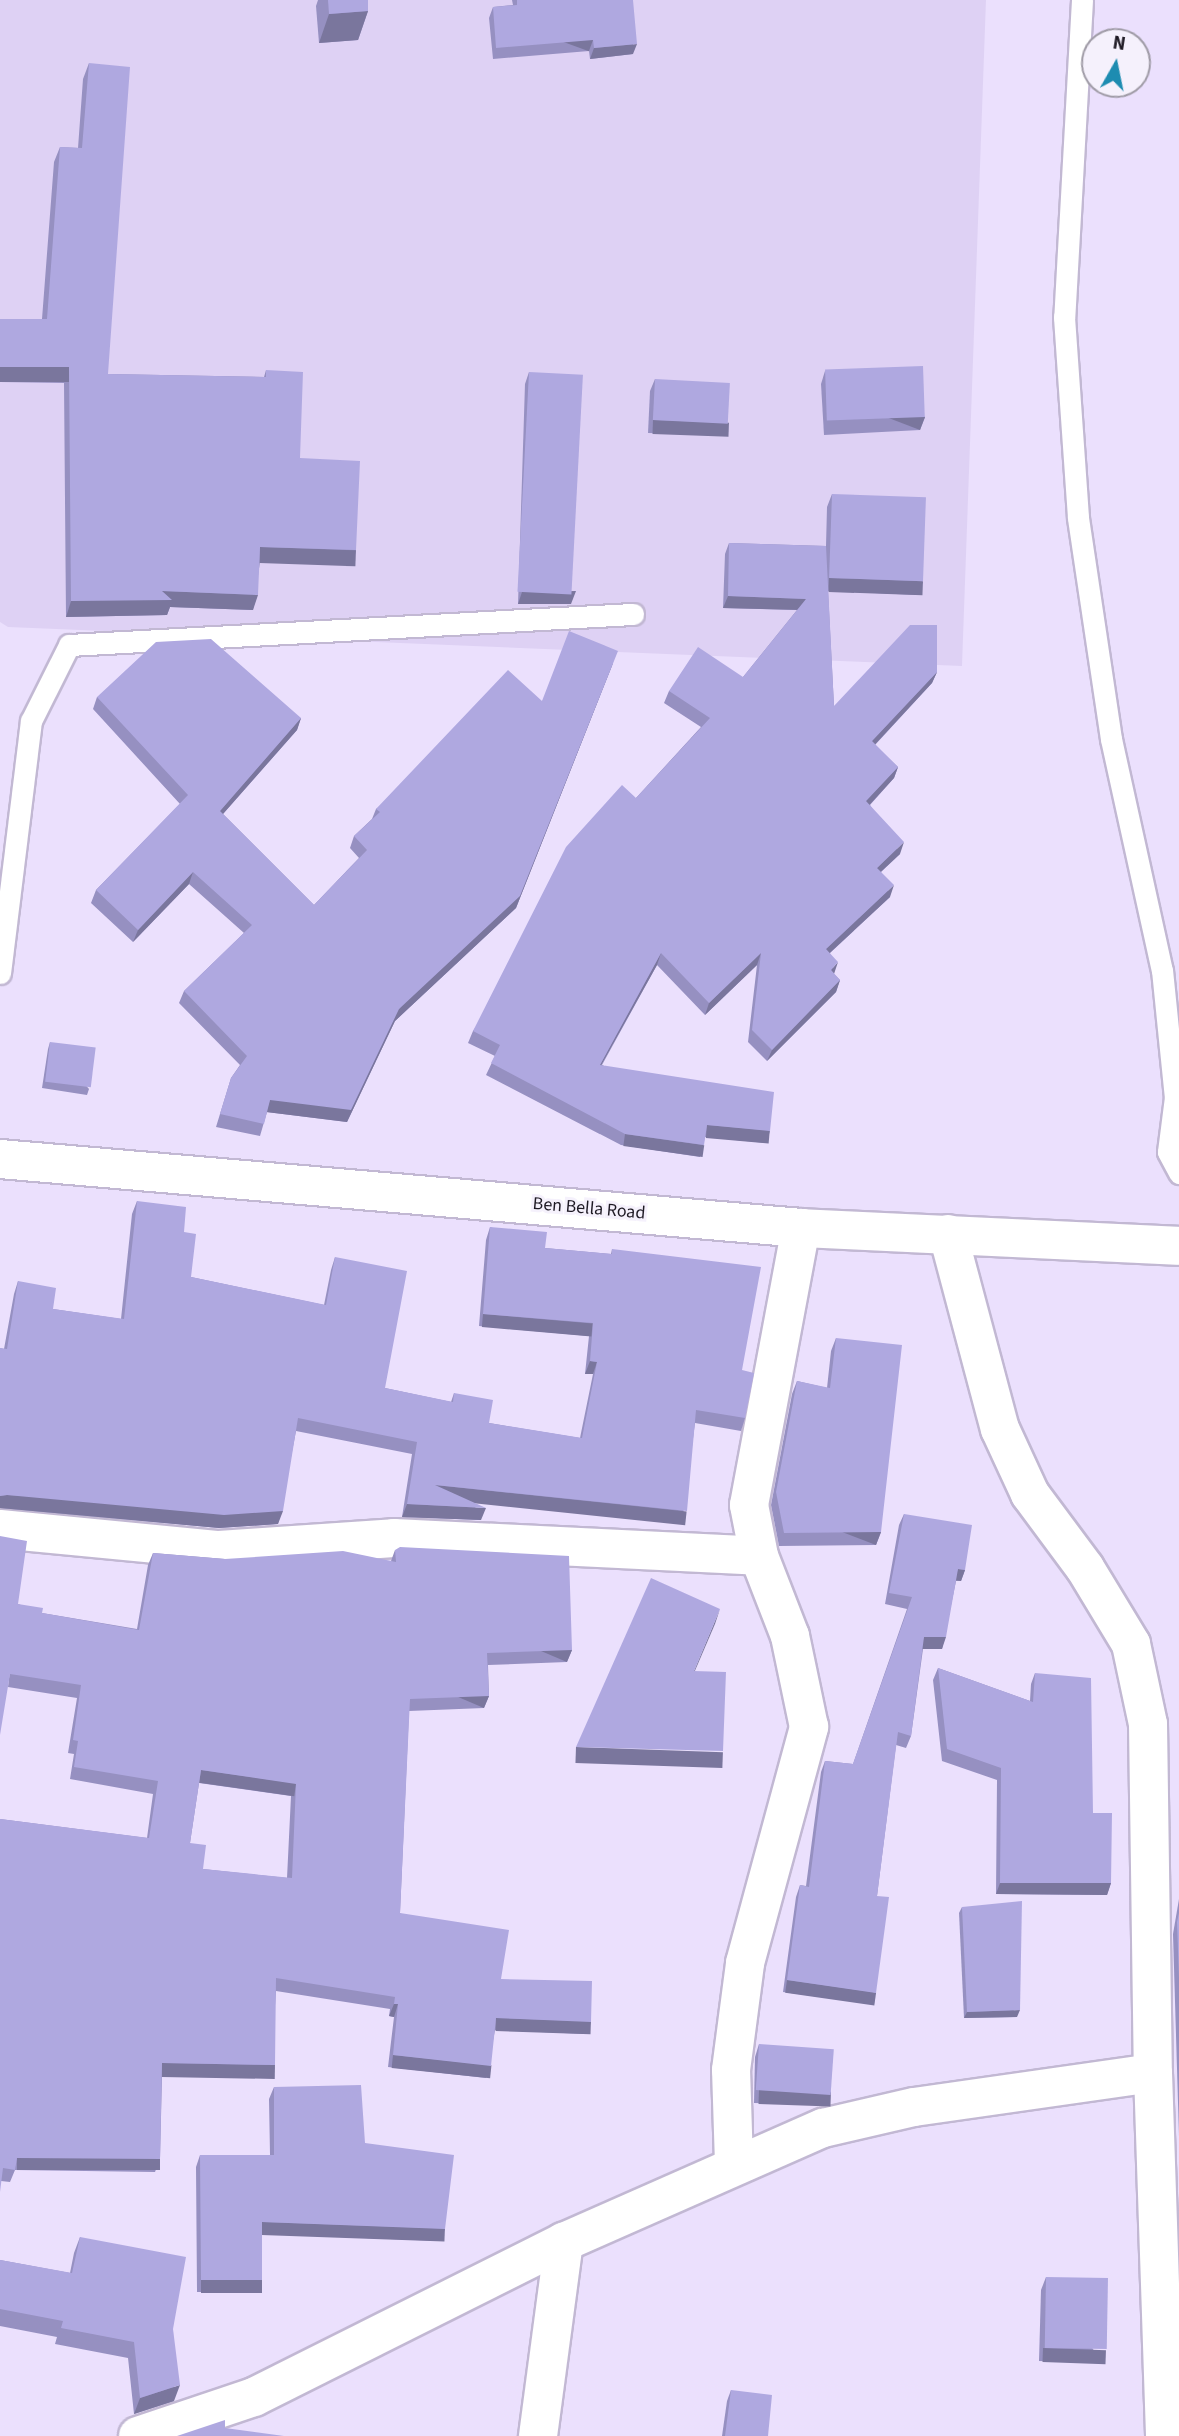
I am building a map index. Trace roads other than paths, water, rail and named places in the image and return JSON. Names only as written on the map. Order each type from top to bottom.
[{"type":"street","name":"Ben Bella Road","points":[[0,1159],[801,1228],[1179,1246]]},
{"type":"street","points":[[734,2164],[731,2070],[745,1963],[810,1727],[790,1636],[759,1556],[749,1505],[801,1228]]},
{"type":"street","points":[[948,1234],[1000,1429],[1030,1494],[1085,1568],[1131,1644],[1148,1724],[1153,2073],[1166,2436]]},
{"type":"street","points":[[0,1529],[219,1550],[394,1538],[759,1556]]},
{"type":"street","points":[[138,2436],[254,2397],[564,2242],[734,2164],[823,2128],[914,2107],[1153,2073]]},
{"type":"street","points":[[538,2436],[564,2242]]},
{"type":"lane","points":[[1082,0],[1064,317],[1078,518],[1111,739],[1162,970],[1175,1097],[1168,1152],[1179,1173]]},
{"type":"lane","points":[[0,973],[31,721],[69,645],[633,614]]}]
